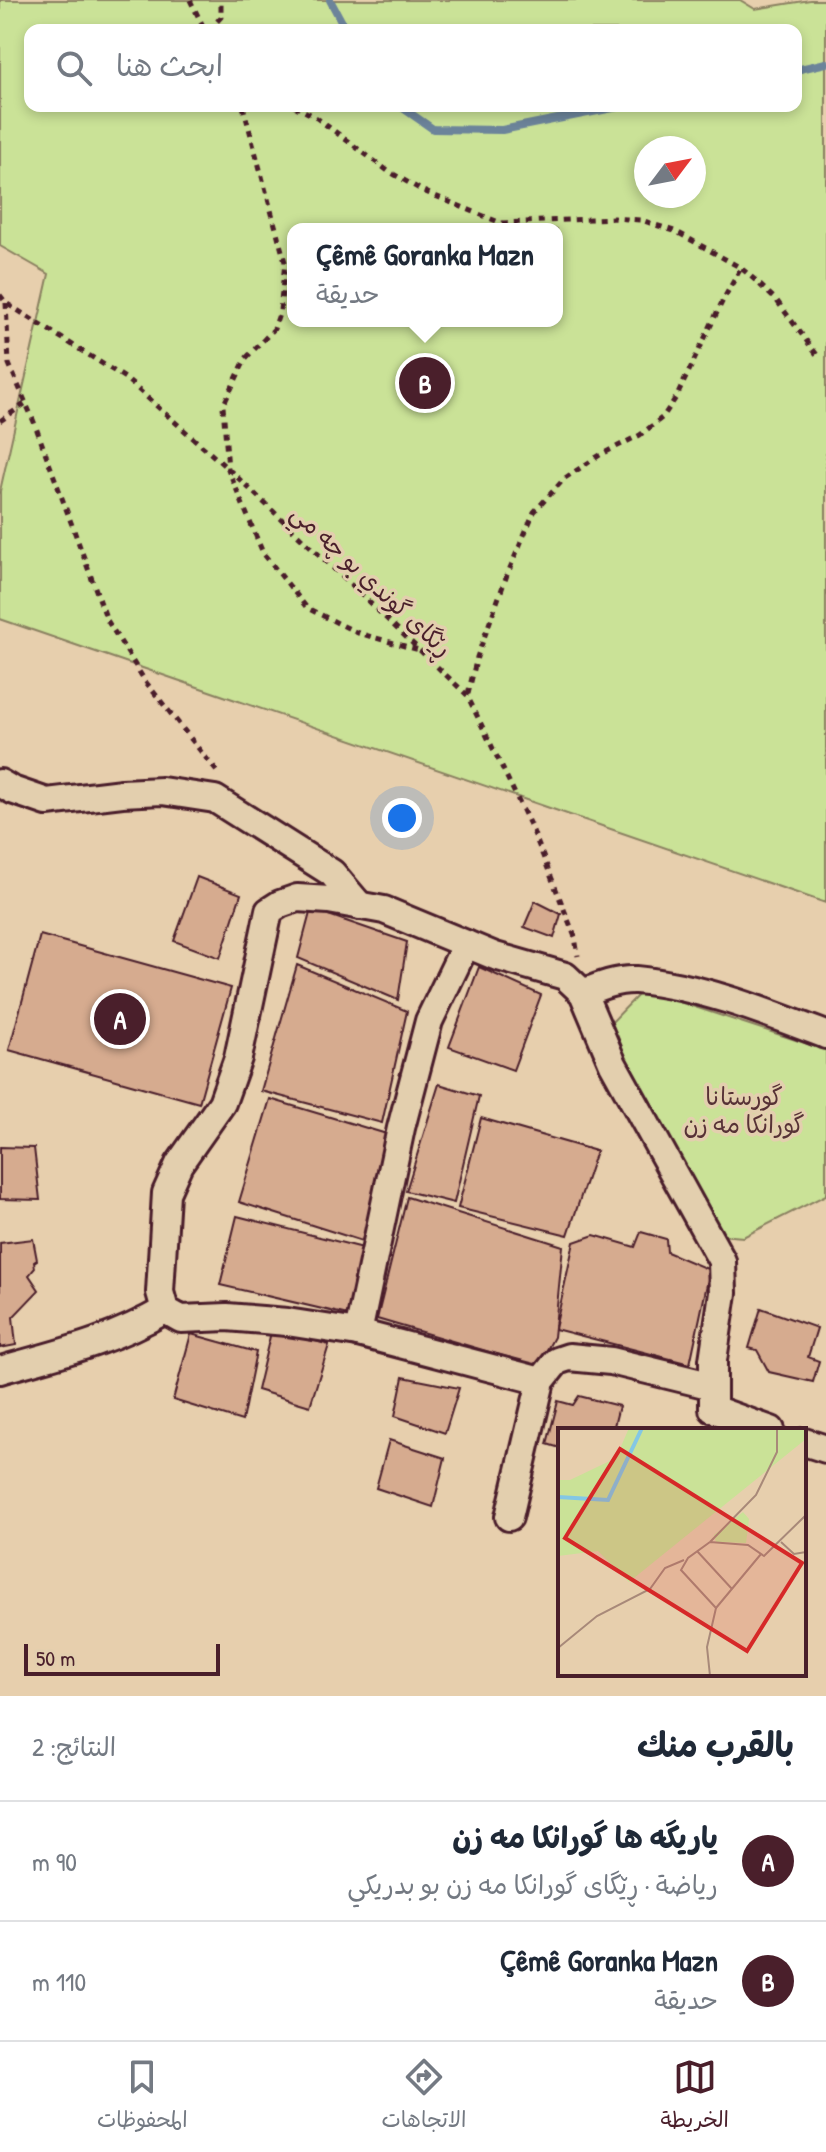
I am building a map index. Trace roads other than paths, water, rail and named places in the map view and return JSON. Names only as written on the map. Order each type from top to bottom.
[{"type":"street","points":[[0,783],[47,802],[162,791],[215,799],[332,873],[360,906]]},
{"type":"street","points":[[541,1381],[358,1333],[227,1317],[181,1319],[165,1310],[160,1292],[166,1193],[179,1164],[222,1103],[238,1058],[269,911],[280,904],[297,898],[384,910],[495,956],[565,976],[583,993],[613,1064],[722,1261],[723,1293],[713,1360],[713,1409],[765,1428]]},
{"type":"street","points":[[358,1333],[401,1128],[429,1021],[466,944]]},
{"type":"street","points":[[583,993],[606,983],[634,980],[696,992],[772,1014],[826,1035]]},
{"type":"street","points":[[0,1370],[86,1347],[130,1330],[165,1310]]},
{"type":"street","points":[[509,1517],[541,1381],[557,1361],[569,1357],[611,1361],[713,1386]]},
{"type":"street","points":[[806,1443],[826,1449]]},
{"type":"waterway","points":[[330,0],[343,24]]},
{"type":"waterway","points":[[802,69],[826,63]]},
{"type":"waterway","points":[[409,112],[433,129],[502,130],[593,112]]},
{"type":"place","name":"Çêmê Goranka Mazn","points":[[425,383]]},
{"type":"place","name":"ياريگه ها گورانكا مه زن","points":[[120,1019]]},
{"type":"park label","name":"گورستانا گورانكا مه زن","points":[[744,1110]]}]
